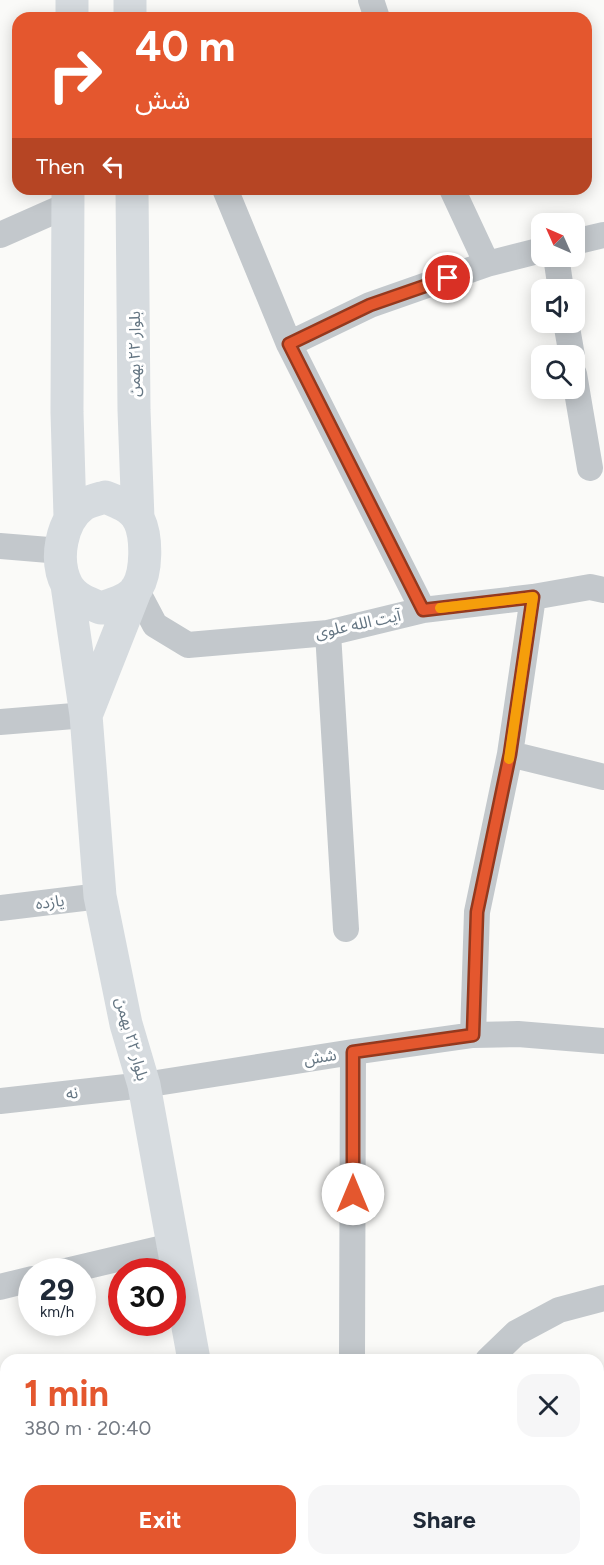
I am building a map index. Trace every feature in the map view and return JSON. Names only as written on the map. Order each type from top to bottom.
[{"type":"main road","name":"بلوار ۲۲ بهمن","points":[[132,195],[134,410],[138,519]]},
{"type":"main road","points":[[68,197],[67,412],[70,517],[63,534],[62,568],[68,585],[81,600],[101,608],[121,601],[136,589],[142,570],[145,553],[144,537],[138,519],[124,505],[105,497],[85,504],[70,517]]},
{"type":"main road","name":"بلوار ۲۲ بهمن","points":[[68,585],[86,715],[100,896],[126,1024],[144,1085],[193,1354]]},
{"type":"main road","name":"بلوار ۲۲ بهمن","points":[[86,715],[136,589]]},
{"type":"street","points":[[227,195],[289,344],[423,610]]},
{"type":"street","points":[[455,195],[487,264]]},
{"type":"street","points":[[0,235],[68,197]]},
{"type":"street","points":[[585,239],[604,235]]},
{"type":"street","points":[[289,344],[370,305],[487,264],[531,253]]},
{"type":"street","points":[[578,399],[590,468]]},
{"type":"street","points":[[0,546],[61,551]]},
{"type":"street","name":"آیت الله علوی","points":[[136,589],[155,625],[189,645],[328,633],[423,610],[533,597],[590,587],[604,590]]},
{"type":"street","points":[[473,1035],[477,912],[510,754],[533,597]]},
{"type":"street","points":[[328,633],[346,929]]},
{"type":"street","points":[[0,722],[86,715]]},
{"type":"street","points":[[510,754],[604,777]]},
{"type":"street","name":"یازده","points":[[0,908],[100,896]]},
{"type":"street","name":"شش","points":[[144,1085],[473,1035],[518,1034],[604,1041]]},
{"type":"street","points":[[352,1354],[353,1052]]},
{"type":"street","name":"نه","points":[[0,1101],[144,1085]]},
{"type":"street","points":[[96,1264],[172,1246]]},
{"type":"street","points":[[0,1287],[18,1282]]},
{"type":"street","points":[[494,1354],[516,1333],[559,1310],[604,1298]]},
{"type":"slow traffic","points":[[440,608],[533,597],[509,759]]},
{"type":"route","points":[[353,1194],[353,1052],[473,1035],[477,912],[510,754],[533,597],[423,610],[289,344],[370,305],[448,278]]}]
